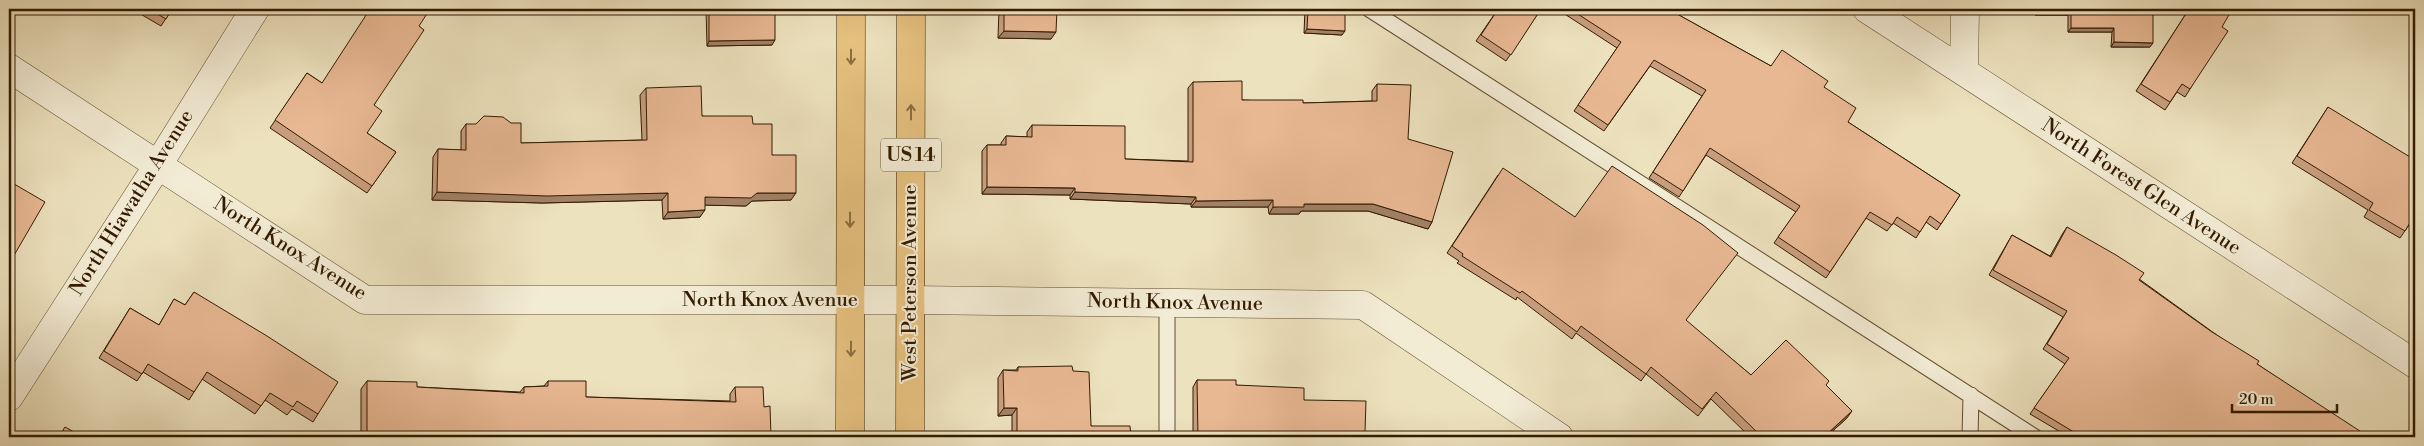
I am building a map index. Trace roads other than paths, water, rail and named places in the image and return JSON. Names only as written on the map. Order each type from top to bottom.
[{"type":"main road","points":[[850,437],[851,9]]},
{"type":"main road","name":"West Peterson Avenue","points":[[910,437],[911,9]]},
{"type":"street","name":"North Hiawatha Avenue","points":[[9,397],[158,165],[255,9]]},
{"type":"street","name":"North Forest Glen Avenue","points":[[1867,9],[2415,364]]},
{"type":"street","points":[[1964,72],[1965,9]]},
{"type":"street","name":"North Knox Avenue","points":[[9,68],[365,300],[910,300],[1363,305],[1559,437]]},
{"type":"lane","points":[[1369,9],[2035,437]]},
{"type":"lane","points":[[1167,303],[1167,437]]},
{"type":"lane","points":[[1970,437],[1971,395]]}]
